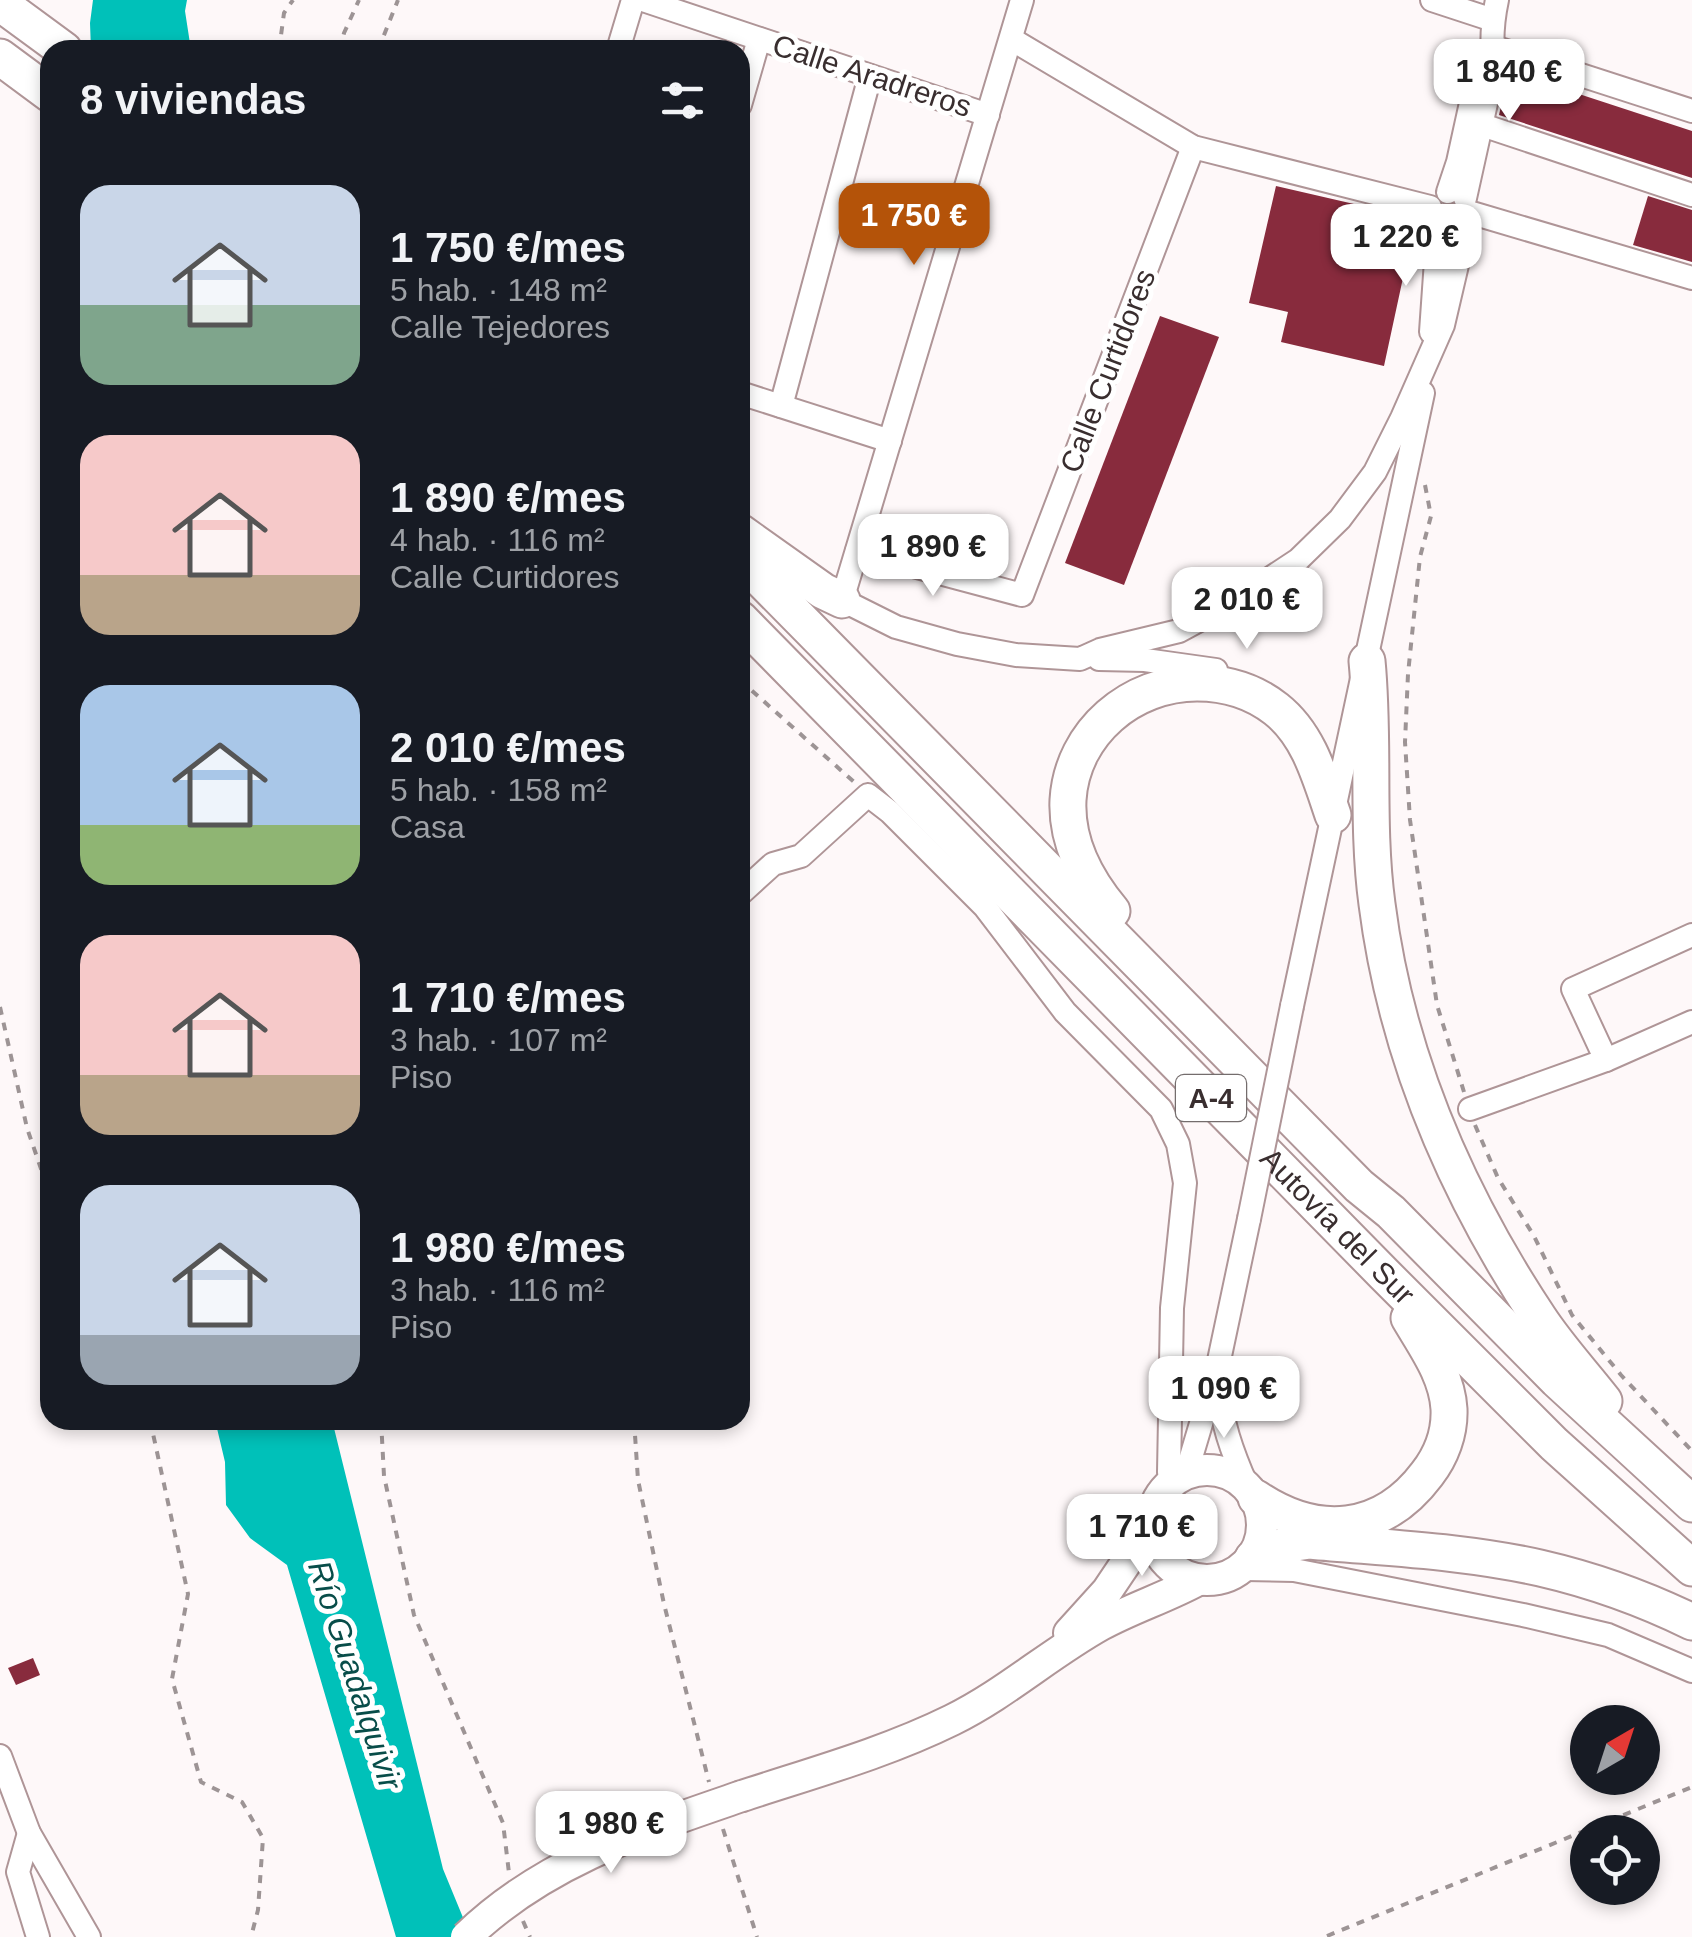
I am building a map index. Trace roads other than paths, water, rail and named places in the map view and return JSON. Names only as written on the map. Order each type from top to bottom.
[{"type":"highway","points":[[0,3],[50,40]]},
{"type":"highway","points":[[0,58],[40,87]]},
{"type":"highway","points":[[750,539],[842,600]]},
{"type":"highway","name":"Autovía del Sur","points":[[750,568],[1345,1172],[1391,1212],[1556,1380],[1692,1504]]},
{"type":"highway","name":"Autovía del Sur","points":[[750,629],[1554,1444],[1692,1568]]},
{"type":"highway","points":[[1368,662],[1372,706],[1370,814],[1377,904],[1392,990],[1417,1078],[1449,1159],[1492,1243],[1541,1321],[1611,1410],[1643,1461]]},
{"type":"highway","points":[[1337,798],[1299,734],[1276,710],[1245,690],[1212,683],[1182,683],[1150,690],[1105,719],[1086,742],[1074,770],[1068,800],[1080,865],[1098,894],[1368,1175],[1391,1212]]},
{"type":"highway","points":[[1252,1492],[1271,1508],[1299,1520],[1323,1525],[1350,1524],[1400,1504],[1436,1464],[1446,1438],[1446,1385],[1384,1274]]},
{"type":"highway","points":[[1263,1559],[1289,1544],[1310,1541],[1458,1554],[1538,1568],[1602,1585],[1692,1622]]},
{"type":"main road","points":[[1202,1470],[1218,1470],[1234,1476],[1252,1492],[1262,1512],[1263,1559],[1229,1576],[1198,1580],[1183,1575],[1160,1554],[1152,1524],[1154,1508],[1161,1494],[1179,1478],[1202,1470]]},
{"type":"main road","points":[[1043,1662],[1107,1591],[1152,1524]]},
{"type":"main road","points":[[466,1937],[506,1903],[566,1864],[645,1829],[731,1806],[952,1720],[1100,1626],[1198,1580]]},
{"type":"street","points":[[621,40],[633,0]]},
{"type":"street","name":"Calle Aradreros","points":[[643,0],[988,115]]},
{"type":"street","points":[[1022,0],[842,600],[896,627],[957,644],[1016,655],[1145,660],[1225,672],[1258,684],[1290,708],[1313,736],[1337,798]]},
{"type":"street","points":[[1432,0],[1495,10],[1491,46],[1494,67],[1482,125],[1452,212]]},
{"type":"street","points":[[750,70],[759,39]]},
{"type":"street","points":[[1010,40],[1193,147],[1692,278]]},
{"type":"street","points":[[1491,46],[1692,111]]},
{"type":"street","points":[[750,885],[773,864],[800,856],[868,795],[890,812],[984,907],[1064,1012],[1161,1109],[1178,1144],[1185,1183],[1172,1308],[1168,1472],[1179,1478],[1216,1370],[1249,1219],[1408,470],[1432,346],[1430,324],[1458,162],[1480,59],[1491,46]]},
{"type":"street","points":[[781,406],[870,76]]},
{"type":"street","points":[[1482,125],[1692,195]]},
{"type":"street","name":"Calle Curtidores","points":[[857,551],[1022,595],[1193,147]]},
{"type":"street","points":[[1080,659],[1100,650],[1179,631],[1242,598],[1298,560],[1340,519],[1375,472],[1432,346]]},
{"type":"street","points":[[750,396],[890,441]]},
{"type":"street","points":[[1606,1060],[1573,989],[1692,935]]},
{"type":"street","points":[[1470,1109],[1606,1060],[1692,1022]]},
{"type":"street","points":[[1216,1370],[1220,1409],[1230,1446],[1252,1492]]},
{"type":"street","points":[[1263,1559],[1608,1635],[1692,1671]]},
{"type":"street","points":[[0,1756],[29,1832],[89,1937]]},
{"type":"street","points":[[29,1832],[18,1872],[38,1937]]},
{"type":"water","points":[[93,0],[187,0],[189,40],[91,40]]},
{"type":"water","name":"Río Guadalquivir","points":[[217,1430],[334,1430],[443,1869],[471,1937],[396,1937],[287,1565],[250,1538],[226,1505],[225,1462]]}]
